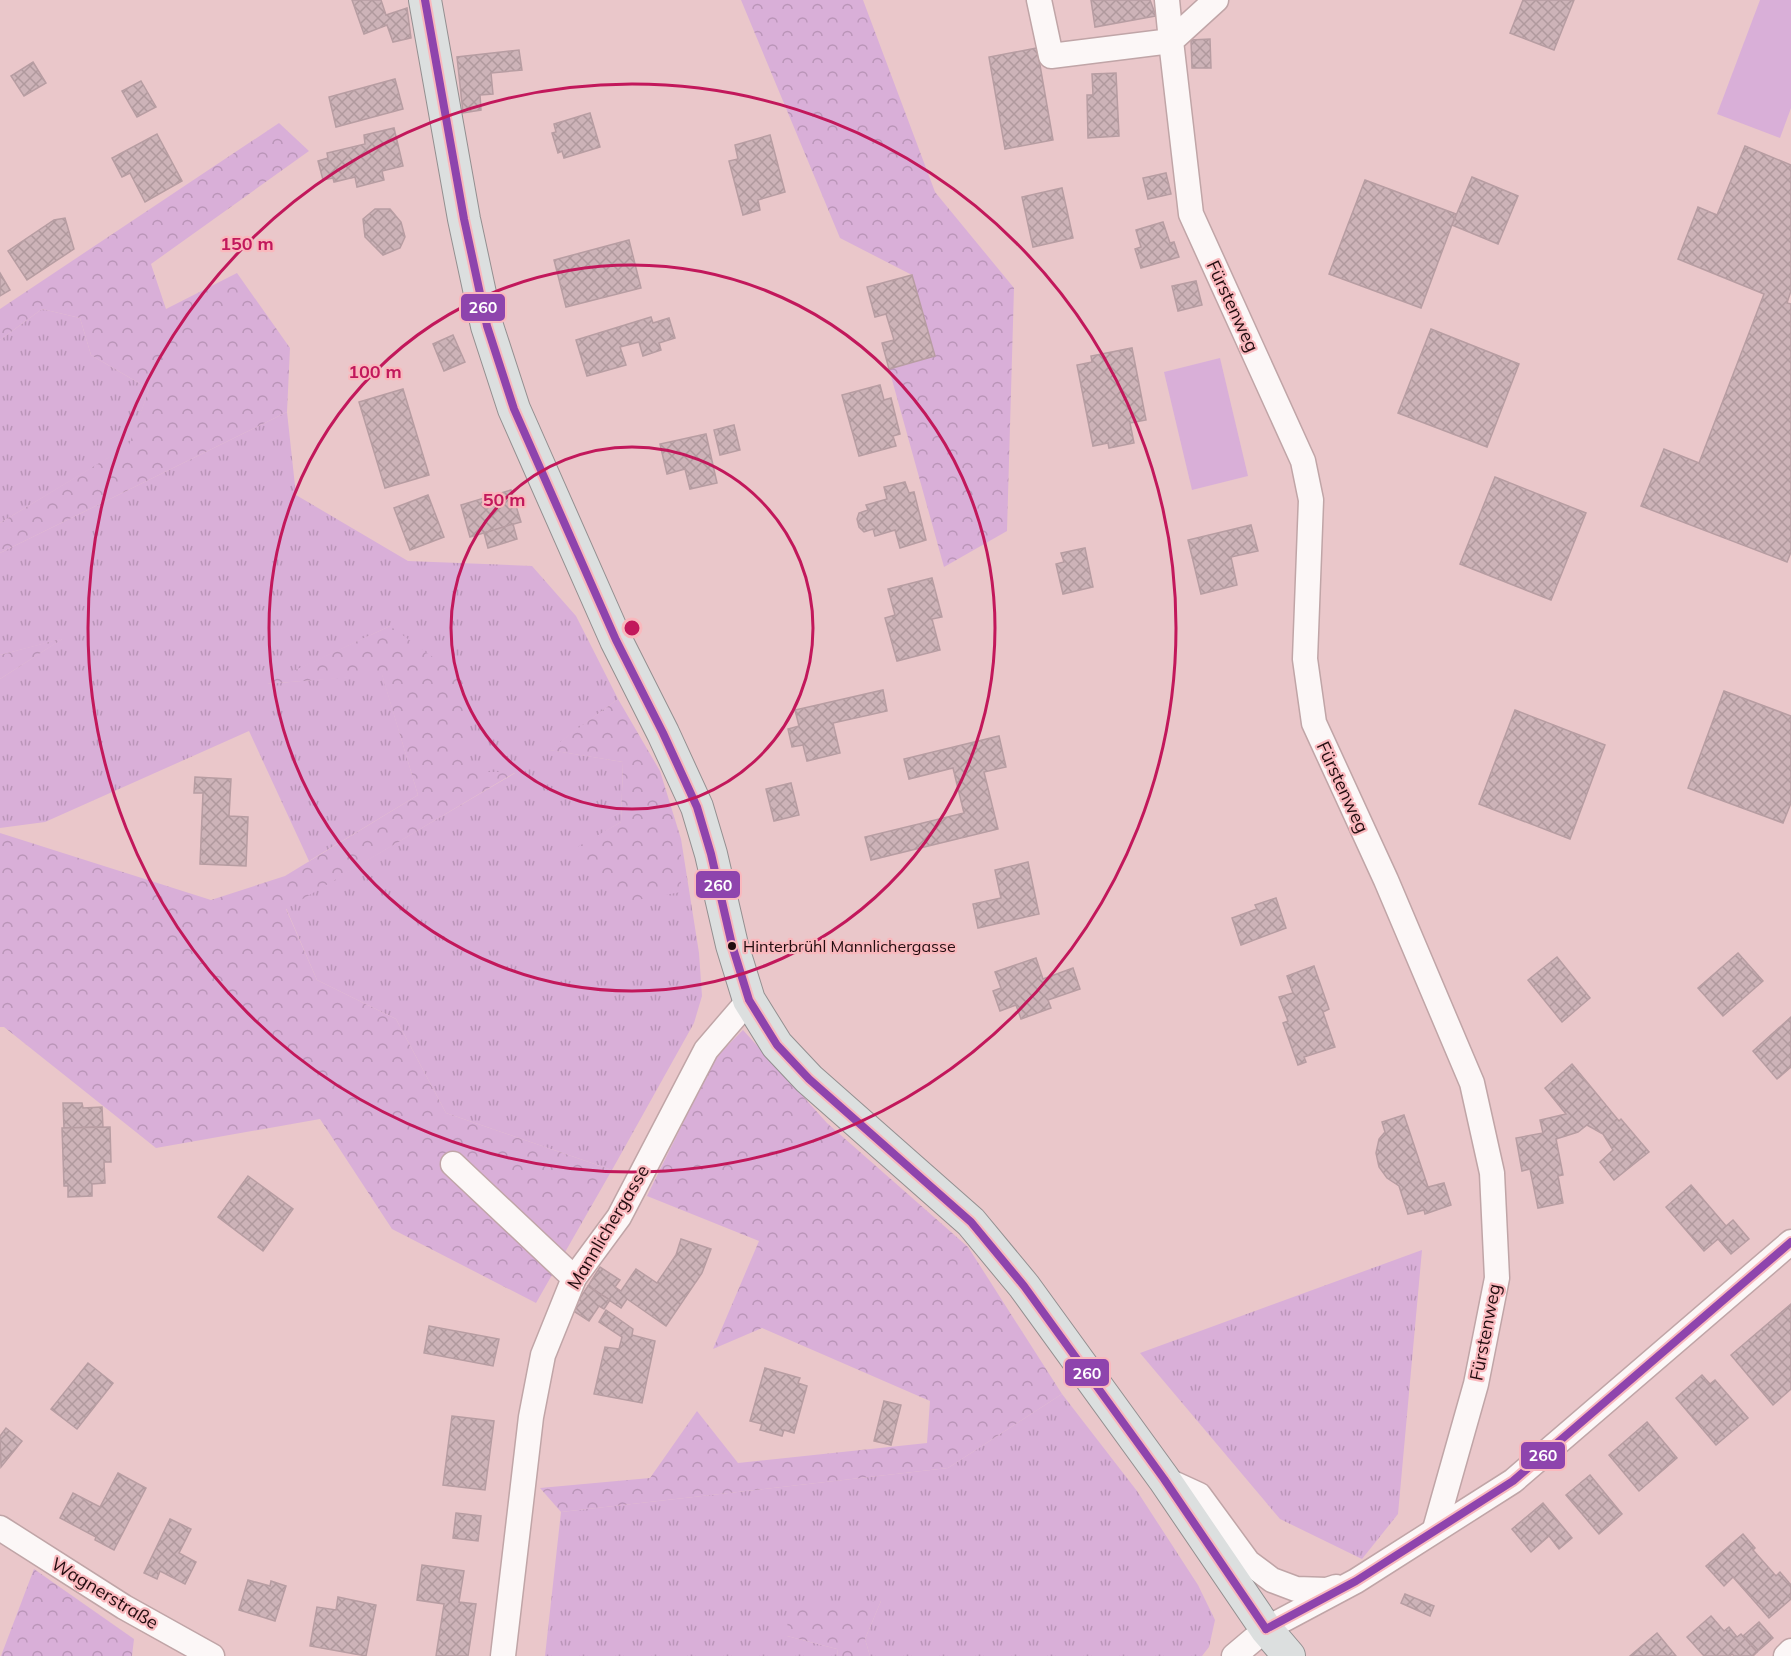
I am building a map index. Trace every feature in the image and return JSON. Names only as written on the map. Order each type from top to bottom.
[{"type":"main road","points":[[425,0],[464,219],[487,326],[514,409],[616,640],[697,807],[711,854],[732,945],[749,1000],[777,1045],[809,1079],[971,1222],[1024,1286],[1164,1479],[1266,1629],[1289,1656]]},
{"type":"street","points":[[1038,0],[1051,56],[1171,41],[1216,0]]},
{"type":"street","name":"Fürstenweg","points":[[1167,0],[1191,214],[1303,461],[1311,500],[1305,659],[1314,723],[1386,880],[1472,1083],[1492,1173],[1497,1278],[1476,1384],[1435,1529]]},
{"type":"street","name":"Mannlichergasse","points":[[503,1656],[531,1417],[543,1355],[574,1278],[619,1217],[706,1050],[749,1000]]},
{"type":"street","points":[[453,1164],[574,1278]]},
{"type":"street","points":[[1234,1656],[1266,1629],[1356,1581],[1513,1481],[1791,1242]]},
{"type":"street","points":[[1164,1479],[1199,1496],[1248,1562],[1272,1580],[1296,1589],[1327,1590],[1356,1581]]},
{"type":"street","name":"Wagnerstraße","points":[[0,1528],[124,1607],[212,1656]]},
{"type":"street","points":[[1786,1656],[1791,1651]]},
{"type":"green space","points":[[741,0],[863,0],[935,192],[1014,288],[1007,531],[944,567],[889,369],[935,356],[912,275],[840,238]]},
{"type":"green space","points":[[1760,0],[1791,0],[1791,108],[1780,138],[1717,114]]},
{"type":"green space","points":[[279,123],[309,151],[151,264],[166,309],[237,273],[290,348],[287,412],[0,553],[0,523],[129,445],[149,389],[91,355],[80,318],[42,309],[0,340],[0,309]]},
{"type":"green space","points":[[42,309],[80,318],[91,355],[149,389],[130,445],[0,523],[0,340]]},
{"type":"green space","points":[[1220,358],[1248,476],[1192,490],[1164,372]]},
{"type":"green space","points":[[287,412],[296,495],[408,561],[532,566],[576,616],[618,699],[550,750],[623,762],[621,822],[566,855],[681,892],[681,839],[699,953],[702,996],[694,1023],[612,1170],[446,1113],[396,1019],[317,980],[286,908],[515,773],[466,772],[390,626],[267,684],[382,674],[418,795],[309,861],[249,731],[45,822],[0,828],[0,679],[62,639],[0,655],[0,553]]},
{"type":"green space","points":[[390,626],[463,679],[466,772],[516,772],[286,909],[317,980],[396,1019],[446,1113],[612,1170],[536,1303],[392,1229],[320,1119],[156,1148],[4,1027],[0,1027],[0,833],[211,900],[285,876],[418,795],[382,675],[265,684]]},
{"type":"green space","points":[[64,638],[0,679],[0,655]]},
{"type":"green space","points":[[618,699],[660,771],[681,839],[681,892],[620,903],[565,854],[621,822],[623,762],[549,750]]},
{"type":"green space","points":[[743,1030],[827,1123],[968,1247],[1062,1394],[948,1468],[561,1512],[540,1488],[650,1478],[697,1411],[738,1463],[927,1443],[930,1401],[762,1328],[713,1349],[759,1241],[647,1196],[715,1058]]},
{"type":"green space","points":[[1422,1250],[1398,1514],[1362,1559],[1280,1519],[1140,1353]]},
{"type":"green space","points":[[1062,1394],[1137,1491],[1198,1585],[1215,1620],[1209,1647],[1202,1656],[870,1656],[865,1639],[881,1601],[787,1636],[837,1649],[838,1656],[545,1656],[561,1512],[948,1468]]},
{"type":"green space","points":[[34,1569],[134,1639],[132,1656],[1,1656]]},
{"type":"green space","points":[[881,1601],[865,1639],[870,1656],[838,1656],[837,1649],[787,1636],[788,1610]]},
{"type":"building","points":[[352,0],[381,0],[386,15],[407,8],[411,38],[393,42],[387,25],[364,34]]},
{"type":"building","points":[[1091,0],[1150,0],[1156,16],[1095,27]]},
{"type":"building","points":[[1523,0],[1574,0],[1554,50],[1510,33]]},
{"type":"building","points":[[1210,39],[1211,68],[1192,68],[1191,40]]},
{"type":"building","points":[[1037,48],[1053,140],[1005,149],[989,57]]},
{"type":"building","points":[[519,50],[522,70],[491,73],[493,94],[480,95],[481,110],[463,113],[457,57]]},
{"type":"building","points":[[33,62],[46,83],[24,96],[11,76]]},
{"type":"building","points":[[1116,73],[1119,136],[1088,138],[1087,95],[1093,95],[1092,74]]},
{"type":"building","points":[[395,79],[403,109],[336,127],[329,97]]},
{"type":"building","points":[[141,81],[156,107],[137,117],[122,91]]},
{"type":"building","points":[[590,113],[600,147],[564,158],[562,151],[558,153],[552,133],[556,132],[554,124]]},
{"type":"building","points":[[394,128],[403,166],[382,171],[384,180],[357,187],[355,177],[334,182],[333,178],[323,180],[318,161],[328,158],[327,153],[365,144],[364,135]]},
{"type":"building","points":[[157,134],[182,181],[145,202],[130,173],[122,177],[112,158]]},
{"type":"building","points":[[770,135],[785,192],[758,200],[760,210],[743,215],[729,161],[738,159],[735,145]]},
{"type":"building","points":[[1745,146],[1791,165],[1791,291],[1787,303],[1791,304],[1791,552],[1787,562],[1641,506],[1664,449],[1699,463],[1764,294],[1678,259],[1698,207],[1717,215]]},
{"type":"building","points":[[1166,173],[1171,194],[1148,199],[1143,178]]},
{"type":"building","points":[[1472,177],[1518,196],[1498,244],[1452,225]]},
{"type":"building","points":[[1365,180],[1456,214],[1421,308],[1329,274]]},
{"type":"building","points":[[1062,188],[1073,238],[1033,247],[1022,197]]},
{"type":"building","points":[[375,209],[390,209],[401,222],[405,237],[400,248],[383,255],[365,237],[363,219]]},
{"type":"building","points":[[65,218],[74,249],[27,280],[8,251],[54,220]]},
{"type":"building","points":[[1163,222],[1170,243],[1174,242],[1179,257],[1141,268],[1135,249],[1141,247],[1136,230]]},
{"type":"building","points":[[629,240],[641,288],[566,307],[554,260]]},
{"type":"building","points":[[0,273],[10,290],[0,296]]},
{"type":"building","points":[[912,275],[935,356],[889,369],[882,343],[894,340],[886,314],[875,317],[867,287]]},
{"type":"building","points":[[1196,281],[1202,305],[1178,311],[1172,286]]},
{"type":"building","points":[[651,317],[653,323],[669,318],[675,338],[659,343],[661,350],[643,356],[639,342],[620,347],[626,365],[587,376],[576,340]]},
{"type":"building","points":[[1431,329],[1519,364],[1487,447],[1398,413]]},
{"type":"building","points":[[453,335],[465,362],[444,371],[433,344]]},
{"type":"building","points":[[1132,348],[1146,420],[1130,423],[1134,443],[1109,448],[1108,443],[1093,446],[1077,365],[1092,362],[1091,356]]},
{"type":"building","points":[[880,385],[884,400],[891,398],[900,434],[893,436],[896,446],[859,456],[842,395]]},
{"type":"building","points":[[403,389],[429,475],[385,488],[359,402]]},
{"type":"building","points":[[734,425],[740,450],[720,455],[714,430]]},
{"type":"building","points":[[706,434],[717,483],[690,489],[685,469],[667,474],[660,444]]},
{"type":"building","points":[[1495,477],[1586,513],[1551,600],[1460,564]]},
{"type":"building","points":[[905,482],[909,493],[914,492],[926,540],[900,548],[895,530],[875,536],[873,529],[864,532],[859,527],[857,519],[859,513],[868,510],[866,505],[887,499],[884,487]]},
{"type":"building","points":[[511,490],[521,522],[470,537],[461,505]]},
{"type":"building","points":[[428,495],[444,537],[410,550],[394,508]]},
{"type":"building","points":[[513,524],[517,539],[488,548],[484,533]]},
{"type":"building","points":[[1251,525],[1258,551],[1231,557],[1237,585],[1201,594],[1188,540]]},
{"type":"building","points":[[1085,548],[1093,587],[1063,594],[1056,564],[1064,562],[1061,553]]},
{"type":"building","points":[[932,578],[942,617],[932,619],[940,650],[897,661],[885,618],[895,615],[888,589]]},
{"type":"building","points":[[883,690],[887,711],[833,723],[840,753],[807,761],[803,745],[792,747],[788,729],[799,726],[795,710]]},
{"type":"building","points":[[1724,691],[1791,716],[1791,803],[1783,823],[1688,788]]},
{"type":"building","points":[[1515,710],[1605,745],[1570,839],[1479,804]]},
{"type":"building","points":[[999,736],[1006,767],[984,772],[998,829],[871,860],[865,837],[964,813],[953,768],[909,779],[904,759]]},
{"type":"building","points":[[195,777],[231,779],[229,816],[248,817],[246,866],[200,864],[203,793],[194,793]]},
{"type":"building","points":[[791,783],[799,815],[774,821],[766,789]]},
{"type":"building","points":[[1028,862],[1039,914],[978,928],[973,904],[1001,898],[995,870]]},
{"type":"building","points":[[1276,898],[1286,928],[1241,945],[1232,918],[1257,909],[1255,905]]},
{"type":"building","points":[[1738,953],[1763,981],[1723,1016],[1698,988]]},
{"type":"building","points":[[1557,957],[1590,998],[1562,1022],[1528,980]]},
{"type":"building","points":[[1036,958],[1043,979],[1073,968],[1080,989],[1048,1000],[1051,1008],[1021,1019],[1016,1005],[1000,1011],[993,991],[1001,988],[995,972]]},
{"type":"building","points":[[1314,966],[1329,1009],[1323,1012],[1335,1047],[1304,1057],[1306,1062],[1298,1065],[1283,1023],[1288,1021],[1279,997],[1293,993],[1287,976]]},
{"type":"building","points":[[1791,1017],[1791,1067],[1777,1079],[1753,1051]]},
{"type":"building","points":[[1572,1064],[1619,1121],[1621,1119],[1649,1152],[1614,1180],[1600,1162],[1613,1150],[1603,1134],[1587,1125],[1578,1132],[1556,1139],[1563,1175],[1558,1176],[1563,1203],[1538,1208],[1530,1169],[1522,1171],[1516,1138],[1543,1133],[1540,1120],[1566,1114],[1545,1088]]},
{"type":"building","points":[[63,1103],[82,1103],[83,1108],[102,1107],[103,1127],[64,1128]]},
{"type":"building","points":[[1404,1115],[1428,1187],[1444,1183],[1451,1205],[1425,1214],[1424,1210],[1408,1214],[1399,1186],[1387,1178],[1379,1167],[1376,1153],[1379,1139],[1385,1132],[1382,1122]]},
{"type":"building","points":[[110,1127],[111,1162],[104,1162],[105,1183],[92,1184],[92,1196],[68,1197],[68,1186],[64,1186],[62,1128]]},
{"type":"building","points":[[248,1176],[293,1209],[263,1251],[218,1217]]},
{"type":"building","points":[[1691,1185],[1726,1226],[1733,1220],[1749,1239],[1731,1254],[1718,1239],[1704,1251],[1666,1207]]},
{"type":"building","points":[[681,1239],[711,1249],[702,1273],[666,1326],[627,1299],[621,1308],[588,1286],[600,1267],[620,1280],[615,1287],[621,1291],[636,1269],[657,1283],[676,1255]]},
{"type":"building","points":[[588,1286],[610,1300],[604,1309],[599,1306],[589,1321],[572,1310]]},
{"type":"building","points":[[1791,1304],[1791,1389],[1773,1405],[1731,1355]]},
{"type":"building","points":[[606,1310],[633,1329],[632,1335],[655,1341],[642,1403],[594,1394],[605,1347],[619,1349],[622,1337],[599,1322]]},
{"type":"building","points":[[429,1326],[499,1339],[493,1366],[424,1353]]},
{"type":"building","points":[[88,1363],[113,1383],[77,1429],[51,1409]]},
{"type":"building","points":[[765,1368],[800,1378],[798,1383],[807,1386],[794,1433],[784,1430],[782,1436],[760,1430],[762,1424],[750,1421]]},
{"type":"building","points":[[1702,1375],[1710,1384],[1715,1380],[1748,1418],[1716,1445],[1676,1398]]},
{"type":"building","points":[[884,1401],[901,1405],[891,1445],[874,1441]]},
{"type":"building","points":[[452,1416],[494,1421],[485,1490],[443,1485]]},
{"type":"building","points":[[1647,1422],[1677,1458],[1639,1491],[1609,1455]]},
{"type":"building","points":[[6,1428],[22,1441],[1,1467],[0,1436]]},
{"type":"building","points":[[118,1473],[146,1488],[114,1550],[95,1540],[96,1537],[60,1518],[73,1493],[100,1507]]},
{"type":"building","points":[[1590,1475],[1622,1514],[1599,1534],[1566,1495]]},
{"type":"building","points":[[1543,1503],[1572,1538],[1559,1549],[1549,1536],[1531,1552],[1512,1529]]},
{"type":"building","points":[[456,1513],[481,1516],[478,1541],[453,1538]]},
{"type":"building","points":[[170,1519],[191,1529],[179,1553],[196,1562],[185,1584],[160,1571],[157,1579],[144,1573]]},
{"type":"building","points":[[1743,1534],[1755,1548],[1753,1550],[1776,1576],[1780,1572],[1791,1585],[1791,1599],[1769,1618],[1733,1577],[1724,1586],[1706,1566]]},
{"type":"building","points":[[422,1565],[464,1571],[459,1602],[476,1604],[468,1656],[436,1656],[444,1604],[417,1600]]},
{"type":"building","points":[[248,1580],[270,1586],[271,1581],[286,1586],[275,1621],[239,1610]]},
{"type":"building","points":[[1405,1594],[1434,1606],[1430,1616],[1401,1603]]},
{"type":"building","points":[[338,1597],[376,1605],[366,1656],[310,1646],[317,1607],[336,1610]]},
{"type":"building","points":[[1711,1616],[1724,1631],[1729,1627],[1737,1637],[1741,1634],[1757,1652],[1753,1656],[1734,1656],[1732,1654],[1730,1656],[1704,1656],[1687,1637]]},
{"type":"building","points":[[1759,1622],[1773,1638],[1757,1652],[1743,1636]]},
{"type":"building","points":[[1657,1633],[1676,1656],[1630,1656]]},
{"type":"transit line","name":"260","points":[[425,0],[464,219],[487,326],[514,409],[616,640],[697,807],[711,854],[732,945],[749,1000],[777,1045],[809,1079],[971,1222],[1024,1286],[1164,1479],[1266,1629]]},
{"type":"transit line","name":"260","points":[[1266,1629],[1356,1581],[1513,1481],[1791,1242]]},
{"type":"place","name":"Hinterbrühl Mannlichergasse","points":[[732,946]]}]
